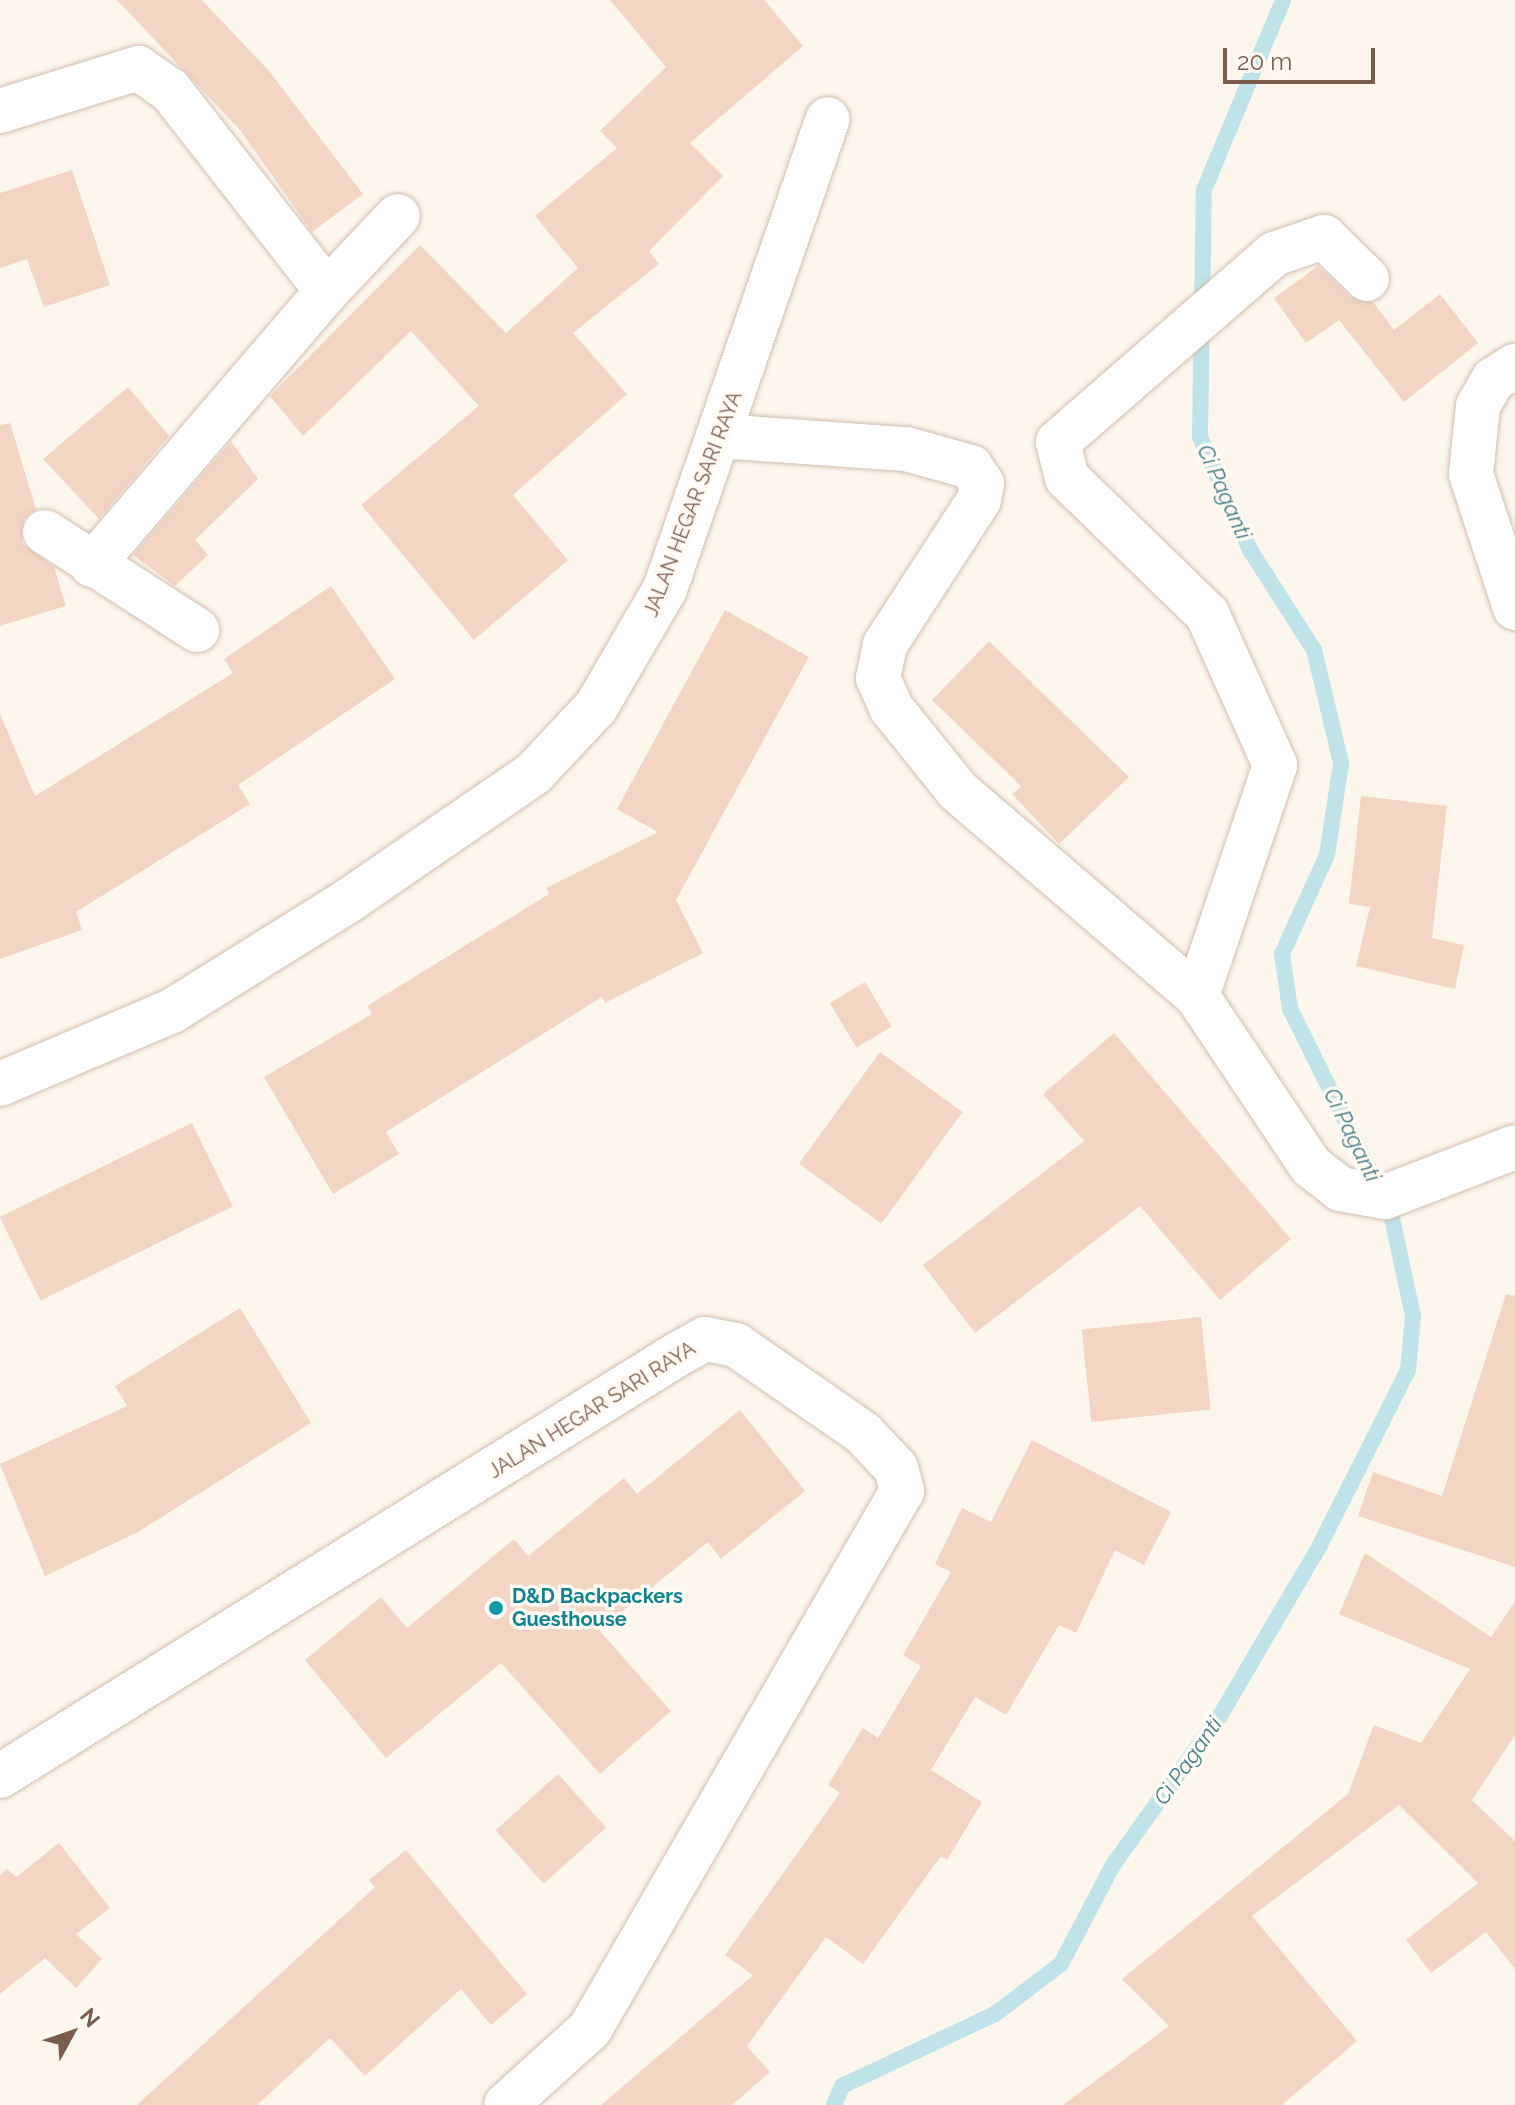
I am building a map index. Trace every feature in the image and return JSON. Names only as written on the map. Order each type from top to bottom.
[{"type":"street","points":[[0,111],[138,68],[170,90],[327,291]]},
{"type":"street","name":"JALAN HEGAR SARI RAYA","points":[[0,1084],[172,1011],[534,773],[596,707],[635,650],[718,436],[828,119]]},
{"type":"street","points":[[92,565],[327,291],[398,216]]},
{"type":"street","points":[[1197,996],[1275,765],[1207,614],[1067,478],[1057,457],[1062,433],[1233,285],[1274,254],[1324,237],[1367,279]]},
{"type":"street","points":[[1515,366],[1493,380],[1478,406],[1471,474],[1500,517],[1515,608]]},
{"type":"street","points":[[718,436],[906,449],[971,467],[982,484],[979,500],[885,645],[878,678],[912,739],[958,791],[1197,996],[1311,1166],[1374,1197],[1515,1147]]},
{"type":"street","points":[[45,532],[197,630]]},
{"type":"street","name":"JALAN HEGAR SARI RAYA","points":[[0,1776],[678,1354],[705,1339],[736,1345],[863,1433],[896,1468],[902,1491],[590,2029],[506,2105]]},
{"type":"building","points":[[117,0],[202,0],[269,71],[363,194],[312,232],[240,130]]},
{"type":"building","points":[[610,0],[764,0],[803,46],[690,143],[723,176],[649,251],[659,264],[573,333],[627,394],[513,495],[568,560],[474,640],[361,505],[479,406],[411,331],[303,436],[270,396],[420,245],[506,333],[578,268],[535,216],[617,148],[600,131],[666,67]]},
{"type":"building","points":[[72,170],[110,285],[44,307],[27,259],[0,268],[0,193]]},
{"type":"building","points":[[1318,266],[1350,297],[1374,303],[1394,330],[1440,294],[1478,343],[1404,402],[1339,320],[1306,343],[1274,298]]},
{"type":"building","points":[[128,387],[169,436],[99,519],[43,459]]},
{"type":"building","points":[[10,423],[36,509],[24,519],[22,543],[54,567],[66,606],[0,626],[0,425]]},
{"type":"building","points":[[231,441],[258,479],[195,540],[208,555],[175,586],[133,555]]},
{"type":"building","points":[[331,586],[395,679],[238,785],[250,804],[76,912],[82,930],[0,959],[0,714],[35,796],[233,673],[224,659]]},
{"type":"building","points":[[725,610],[809,657],[676,900],[703,953],[605,1003],[602,997],[386,1132],[399,1154],[333,1194],[264,1077],[372,1014],[367,1006],[549,894],[546,888],[658,832],[617,809]]},
{"type":"building","points":[[989,641],[1129,777],[1059,844],[1012,794],[1021,786],[932,700]]},
{"type":"building","points":[[1361,796],[1447,806],[1432,938],[1464,945],[1455,989],[1356,966],[1370,907],[1349,904]]},
{"type":"building","points":[[865,982],[892,1027],[857,1048],[830,1003]]},
{"type":"building","points":[[1114,1033],[1291,1239],[1220,1300],[1140,1206],[975,1333],[923,1265],[1084,1141],[1043,1094]]},
{"type":"building","points":[[880,1052],[963,1112],[881,1224],[799,1164]]},
{"type":"building","points":[[192,1123],[233,1207],[40,1300],[0,1217]]},
{"type":"building","points":[[1506,1294],[1515,1296],[1515,1567],[1358,1516],[1373,1472],[1442,1496]]},
{"type":"building","points":[[240,1308],[311,1423],[138,1532],[45,1576],[0,1464],[127,1406],[115,1386]]},
{"type":"building","points":[[1201,1317],[1211,1409],[1091,1422],[1082,1330]]},
{"type":"building","points":[[740,1410],[805,1491],[721,1559],[708,1542],[599,1630],[671,1711],[600,1774],[501,1663],[386,1758],[305,1660],[381,1597],[407,1628],[514,1539],[528,1556],[624,1478],[637,1494]]},
{"type":"building","points":[[1032,1440],[1171,1512],[1144,1565],[1115,1550],[1076,1633],[1059,1625],[1006,1715],[975,1697],[931,1770],[982,1802],[947,1860],[941,1856],[863,1964],[826,1937],[747,2046],[770,2072],[732,2105],[601,2105],[753,1975],[725,1955],[840,1793],[828,1785],[863,1728],[878,1738],[921,1666],[903,1655],[951,1572],[935,1564],[962,1508],[991,1522]]},
{"type":"building","points":[[1365,1553],[1491,1637],[1515,1601],[1515,1735],[1472,1800],[1515,1841],[1515,1969],[1486,1932],[1431,1973],[1406,1940],[1478,1883],[1399,1805],[1252,1916],[1357,2041],[1282,2105],[1063,2105],[1169,2026],[1122,1979],[1348,1794],[1374,1725],[1421,1743],[1470,1669],[1339,1614]]},
{"type":"building","points":[[558,1774],[606,1828],[544,1884],[496,1830]]},
{"type":"building","points":[[59,1843],[110,1908],[76,1934],[102,1959],[76,1988],[45,1958],[0,1994],[0,1875],[7,1869],[16,1877]]},
{"type":"building","points":[[406,1850],[527,1994],[491,2025],[461,1989],[365,2076],[330,2038],[257,2105],[137,2105],[375,1887],[369,1880]]},
{"type":"waterway","name":"Ci Paganti","points":[[834,2105],[842,2086],[995,2014],[1061,1964],[1113,1865],[1221,1714],[1320,1545],[1408,1370],[1413,1316],[1391,1213],[1290,1009],[1282,954],[1327,855],[1341,763],[1314,650],[1250,550],[1200,437],[1204,190],[1283,0]]},
{"type":"place","name":"D&D Backpackers Guesthouse","points":[[496,1608]]}]
